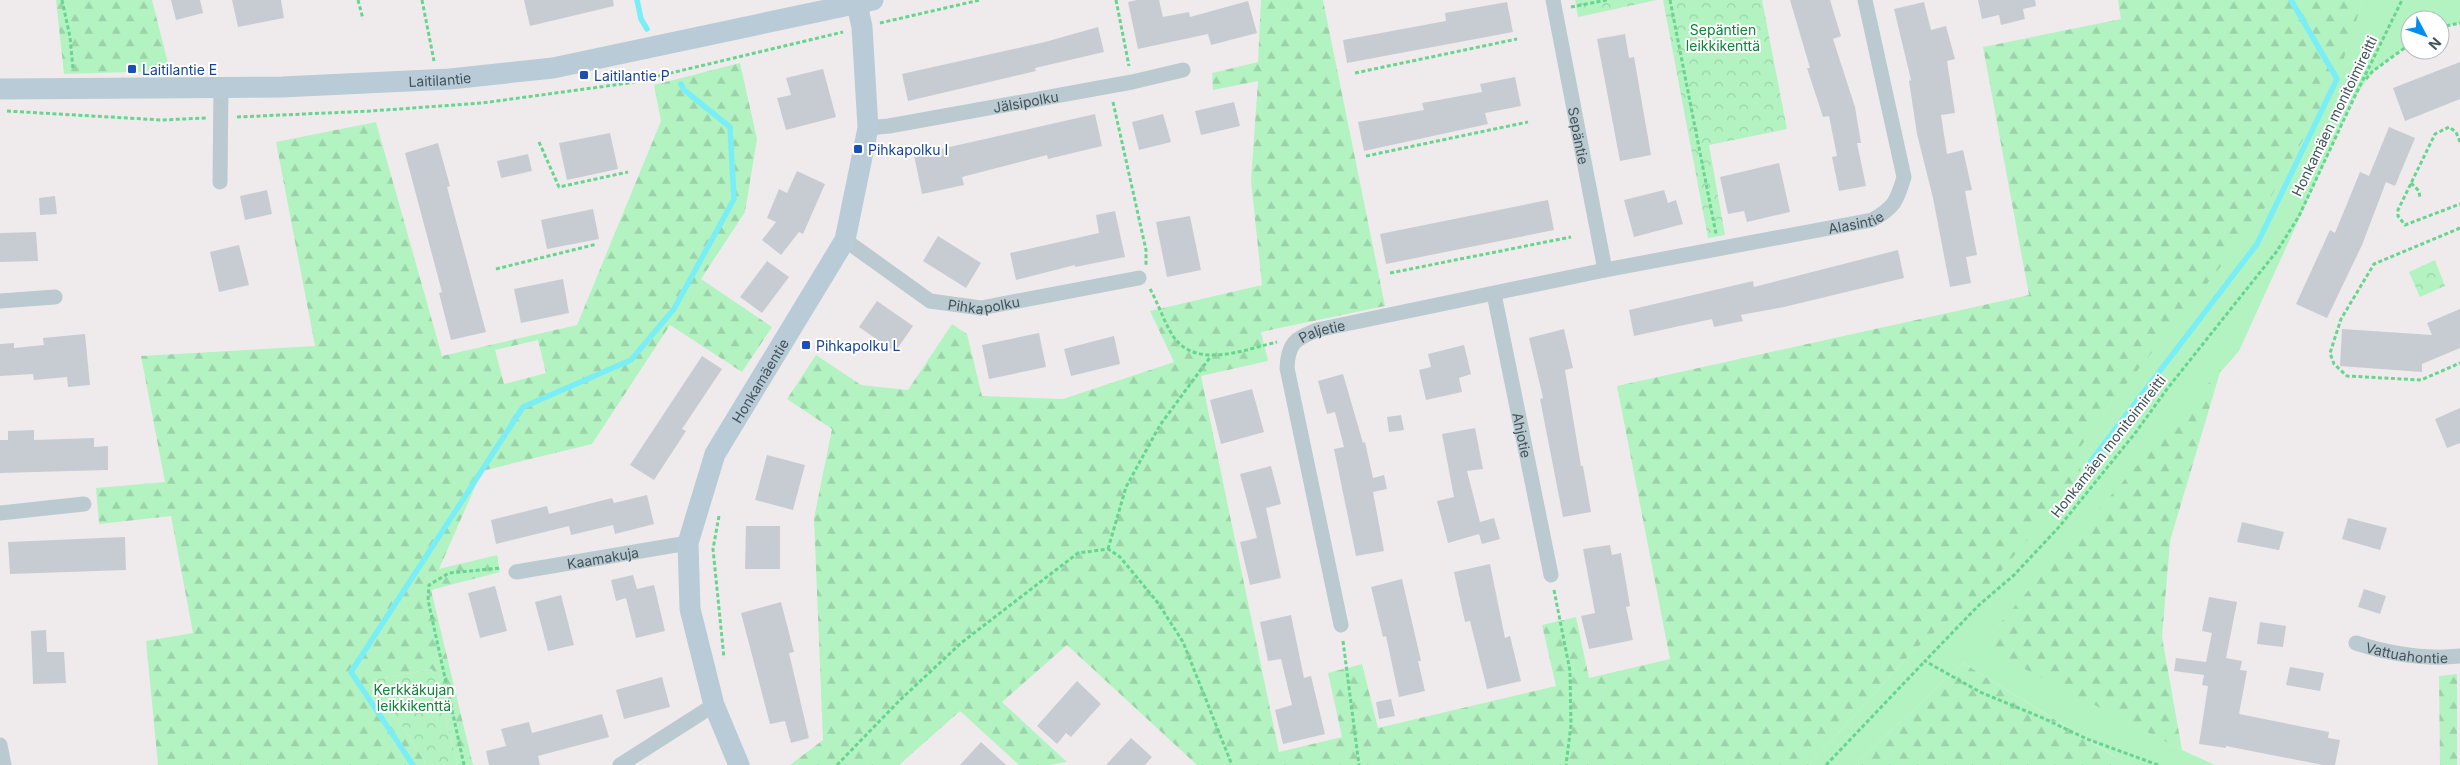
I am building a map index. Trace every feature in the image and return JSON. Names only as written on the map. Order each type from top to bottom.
[{"type":"street","name":"Alasintie","points":[[1606,270],[1872,220],[1889,211],[1898,198],[1904,177],[1865,0]]},
{"type":"street","name":"Laitilantie","points":[[0,89],[221,88],[437,80],[553,68],[862,1]]},
{"type":"street","name":"Honkamäentie","points":[[738,765],[714,705],[690,609],[688,543],[714,454],[846,240],[868,128],[862,1]]},
{"type":"street","name":"Sepäntie","points":[[1554,5],[1606,270]]},
{"type":"street","name":"Jälsipolku","points":[[868,128],[889,126],[1132,82],[1183,70]]},
{"type":"street","points":[[220,182],[221,88]]},
{"type":"street","name":"Pihkapolku","points":[[846,240],[930,301],[981,308],[1139,278]]},
{"type":"street","name":"Paljetie","points":[[1341,625],[1287,368],[1287,354],[1297,338],[1317,330],[1606,270]]},
{"type":"street","name":"Ahjotie","points":[[1494,294],[1551,575]]},
{"type":"street","points":[[0,301],[55,297]]},
{"type":"street","points":[[0,513],[84,504]]},
{"type":"street","name":"Kaamakuja","points":[[516,572],[688,543]]},
{"type":"street","name":"Vattuahontie","points":[[2356,643],[2384,652],[2410,656],[2438,658],[2460,656]]},
{"type":"street","points":[[620,765],[714,705]]},
{"type":"street","points":[[0,745],[4,765]]},
{"type":"path","points":[[62,0],[70,36],[77,117]]},
{"type":"path","points":[[358,0],[363,19]]},
{"type":"path","points":[[422,0],[437,80],[436,106]]},
{"type":"path","points":[[1116,0],[1132,82]]},
{"type":"path","points":[[1554,5],[1607,0]]},
{"type":"path","points":[[1670,0],[1719,249]]},
{"type":"path","name":"Honkamäen monitoimireitti","points":[[1826,765],[1925,661],[2014,575],[2059,527],[2262,271],[2299,216],[2402,0]]},
{"type":"path","points":[[884,22],[884,32]]},
{"type":"path","points":[[1355,73],[1517,39]]},
{"type":"path","points":[[2362,84],[2372,71],[2400,51]]},
{"type":"path","points":[[1110,86],[1146,250],[1146,267],[1139,278],[1150,290],[1176,341],[1196,354],[1212,356],[1297,338]]},
{"type":"path","points":[[1366,156],[1528,122]]},
{"type":"path","points":[[2460,142],[2456,132],[2449,127],[2435,134],[2398,210],[2398,216],[2405,225],[2460,204]]},
{"type":"path","points":[[539,142],[559,188],[628,172]]},
{"type":"path","points":[[2411,184],[2420,191],[2420,198]]},
{"type":"path","points":[[2460,228],[2374,264],[2341,319],[2330,352],[2334,364],[2348,376],[2421,380],[2460,363]]},
{"type":"path","points":[[1390,273],[1571,237]]},
{"type":"path","points":[[496,269],[597,244]]},
{"type":"path","points":[[1108,549],[1126,487],[1160,425],[1212,356]]},
{"type":"path","points":[[720,509],[713,549],[725,666]]},
{"type":"path","points":[[837,765],[900,700],[961,643],[1078,554],[1108,549],[1120,557],[1158,603],[1183,642],[1232,765]]},
{"type":"path","points":[[464,765],[428,600],[429,585],[449,573],[499,567],[516,572]]},
{"type":"path","points":[[1551,575],[1570,671],[1571,725],[1566,765]]},
{"type":"path","points":[[1341,625],[1360,765]]},
{"type":"path","points":[[1925,661],[1980,692],[2087,739],[2158,765]]},
{"type":"green space","points":[[56,0],[152,0],[170,71],[64,74]]},
{"type":"green space","points":[[1261,0],[1323,0],[1385,306],[1261,332],[1268,361],[1201,376],[1279,752],[1342,737],[1328,673],[1362,664],[1378,728],[1556,686],[1542,625],[1576,617],[1589,678],[1670,659],[1617,386],[2029,295],[1983,47],[2121,19],[2118,0],[2363,0],[2337,79],[2258,220],[2112,402],[2079,449],[2081,477],[1990,584],[1913,651],[1809,765],[1197,765],[1067,645],[1002,702],[1067,762],[1049,765],[1019,765],[960,711],[899,765],[790,765],[823,740],[814,518],[832,429],[787,399],[816,355],[861,385],[908,390],[952,324],[967,334],[982,396],[1063,399],[1174,362],[1150,311],[1262,285],[1251,181],[1258,81],[1213,90],[1212,73],[1258,62]]},
{"type":"green space","points":[[1575,0],[1657,0],[1578,17]]},
{"type":"green space","name":"Sepäntien leikkikenttä","points":[[1663,0],[1762,0],[1787,129],[1709,145],[1725,235],[1708,238]]},
{"type":"green space","points":[[2363,0],[2460,0],[2460,23],[2450,25],[2450,10],[2400,10],[2400,51],[2373,71],[2354,98],[2239,351],[1981,645],[2182,750],[2215,765],[2133,765],[2118,758],[1963,663],[1855,765],[1809,765],[1913,651],[1990,583],[2081,477],[2078,449],[2112,402],[2356,19]]},
{"type":"green space","points":[[740,63],[757,139],[745,212],[701,279],[772,327],[742,372],[670,325],[592,444],[482,471],[439,569],[497,555],[500,572],[431,590],[473,765],[458,765],[432,669],[373,680],[427,765],[158,765],[146,641],[193,633],[171,516],[99,524],[96,488],[165,482],[141,356],[315,346],[276,142],[376,122],[442,356],[577,325],[661,121],[654,85]],"holes":[[[538,340],[546,373],[504,384],[495,350]]]},
{"type":"green space","points":[[2435,260],[2445,286],[2420,297],[2409,272]]},
{"type":"green space","points":[[2221,369],[2170,541],[2162,637],[2182,750],[1980,646]]},
{"type":"green space","points":[[1963,663],[2114,756],[2133,765],[1855,765]]},
{"type":"green space","name":"Kerkkäkujan leikkikenttä","points":[[432,669],[458,765],[427,765],[373,680]]},
{"type":"green space","points":[[2457,674],[2457,765],[2440,765],[2439,676]]},
{"type":"building","points":[[171,0],[200,0],[203,13],[176,20]]},
{"type":"building","points":[[232,0],[281,0],[284,18],[238,27]]},
{"type":"building","points":[[524,0],[613,0],[614,6],[530,26]]},
{"type":"building","points":[[1159,0],[1163,17],[1189,12],[1190,17],[1248,1],[1257,33],[1211,45],[1208,34],[1138,49],[1128,2]]},
{"type":"building","points":[[1790,0],[1830,0],[1841,36],[1833,39],[1855,107],[1861,143],[1857,143],[1866,186],[1839,191],[1832,157],[1837,156],[1829,116],[1823,117],[1807,68],[1810,68]]},
{"type":"building","points":[[1978,0],[2035,0],[2036,6],[2023,9],[2025,19],[2001,25],[1999,15],[1982,19]]},
{"type":"building","points":[[1507,2],[1513,32],[1347,63],[1343,40],[1446,21],[1445,13]]},
{"type":"building","points":[[1924,2],[1931,30],[1946,26],[1955,59],[1947,61],[1955,113],[1941,115],[1947,154],[1963,150],[1972,190],[1965,191],[1977,255],[1966,257],[1971,283],[1950,287],[1933,198],[1917,134],[1909,81],[1911,80],[1894,9]]},
{"type":"building","points":[[1098,27],[1104,52],[1035,68],[1036,71],[908,101],[902,74],[1045,42]]},
{"type":"building","points":[[1625,34],[1629,58],[1634,57],[1651,155],[1620,161],[1597,39]]},
{"type":"building","points":[[2460,62],[2460,99],[2405,121],[2393,88]]},
{"type":"building","points":[[823,69],[836,117],[786,130],[777,98],[791,95],[786,78]]},
{"type":"building","points":[[1515,77],[1521,106],[1485,113],[1488,124],[1364,151],[1358,122],[1424,110],[1422,103],[1482,92],[1480,84]]},
{"type":"building","points":[[1234,102],[1240,126],[1201,135],[1195,111]]},
{"type":"building","points":[[1095,114],[1102,146],[1048,159],[1047,155],[962,177],[964,185],[922,194],[914,155]]},
{"type":"building","points":[[1163,114],[1171,142],[1139,150],[1132,122]]},
{"type":"building","points":[[2389,127],[2415,138],[2395,186],[2386,182],[2362,245],[2327,318],[2296,304],[2330,230],[2335,233],[2360,172],[2369,176]]},
{"type":"building","points":[[610,133],[618,169],[567,180],[559,143]]},
{"type":"building","points":[[438,143],[450,186],[447,187],[486,332],[451,340],[439,293],[442,292],[405,153]]},
{"type":"building","points":[[528,154],[532,171],[501,178],[497,161]]},
{"type":"building","points":[[1779,163],[1790,212],[1747,222],[1744,211],[1728,214],[1720,177]]},
{"type":"building","points":[[797,171],[825,184],[803,234],[799,232],[781,255],[762,240],[776,222],[767,218],[779,189],[787,193]]},
{"type":"building","points":[[267,190],[272,214],[245,220],[240,196]]},
{"type":"building","points":[[1664,190],[1668,203],[1676,200],[1683,224],[1634,237],[1624,200]]},
{"type":"building","points":[[55,196],[57,214],[40,215],[39,198]]},
{"type":"building","points":[[1548,200],[1554,230],[1386,264],[1380,234]]},
{"type":"building","points":[[593,209],[599,239],[547,249],[541,220]]},
{"type":"building","points":[[1115,211],[1125,257],[1075,267],[1075,265],[1016,280],[1010,253],[1099,233],[1096,215]]},
{"type":"building","points":[[1190,216],[1201,270],[1167,277],[1156,222]]},
{"type":"building","points":[[36,232],[38,261],[0,262],[0,233]]},
{"type":"building","points":[[938,236],[981,263],[966,288],[923,261]]},
{"type":"building","points":[[239,245],[249,285],[219,292],[210,252]]},
{"type":"building","points":[[1898,250],[1904,278],[1784,307],[1741,315],[1743,321],[1714,327],[1712,319],[1634,336],[1629,310],[1753,281],[1754,287]]},
{"type":"building","points":[[767,261],[789,277],[762,313],[740,297]]},
{"type":"building","points":[[563,279],[569,313],[521,323],[514,289]]},
{"type":"building","points":[[877,301],[913,326],[895,352],[859,327]]},
{"type":"building","points":[[2460,309],[2460,348],[2422,364],[2422,372],[2340,366],[2342,329],[2432,335],[2427,323]]},
{"type":"building","points":[[1564,329],[1573,368],[1565,370],[1581,466],[1583,466],[1591,512],[1563,517],[1540,399],[1543,398],[1529,338]]},
{"type":"building","points":[[1039,333],[1046,367],[989,379],[982,345]]},
{"type":"building","points":[[85,334],[90,385],[68,387],[67,377],[34,380],[33,374],[0,376],[0,344],[14,343],[14,348],[44,345],[43,338]]},
{"type":"building","points":[[1114,336],[1120,364],[1071,376],[1064,349]]},
{"type":"building","points":[[1464,345],[1471,374],[1459,378],[1462,392],[1426,400],[1419,370],[1431,367],[1428,354]]},
{"type":"building","points":[[702,356],[722,369],[682,429],[686,431],[654,480],[630,465]]},
{"type":"building","points":[[1343,374],[1363,443],[1365,442],[1373,478],[1384,475],[1387,489],[1373,492],[1384,551],[1356,556],[1334,449],[1344,447],[1335,412],[1327,414],[1318,381]]},
{"type":"building","points":[[1252,389],[1264,432],[1221,444],[1210,400]]},
{"type":"building","points":[[2460,408],[2460,443],[2447,448],[2435,419]]},
{"type":"building","points":[[1401,415],[1404,430],[1389,432],[1387,417]]},
{"type":"building","points":[[1475,428],[1483,469],[1467,471],[1480,522],[1494,518],[1500,539],[1482,544],[1479,534],[1448,543],[1437,501],[1454,497],[1442,434]]},
{"type":"building","points":[[34,430],[34,440],[94,438],[94,447],[108,446],[108,470],[0,473],[0,440],[8,440],[8,431]]},
{"type":"building","points":[[767,455],[805,465],[793,510],[755,500]]},
{"type":"building","points":[[1271,466],[1281,504],[1266,508],[1281,578],[1250,585],[1240,542],[1257,538],[1240,474]]},
{"type":"building","points":[[647,495],[654,524],[615,534],[613,525],[571,535],[569,526],[496,544],[491,520],[547,506],[549,514],[612,498],[614,503]]},
{"type":"building","points":[[2348,518],[2387,528],[2380,550],[2342,539]]},
{"type":"building","points":[[2242,522],[2284,532],[2279,550],[2237,542]]},
{"type":"building","points":[[746,526],[780,526],[780,569],[745,569]]},
{"type":"building","points":[[125,537],[126,570],[10,574],[8,542]]},
{"type":"building","points":[[1610,545],[1612,555],[1621,553],[1630,606],[1626,607],[1633,640],[1589,649],[1581,616],[1595,613],[1583,549]]},
{"type":"building","points":[[1490,564],[1505,638],[1510,636],[1521,681],[1487,689],[1470,621],[1465,622],[1454,572]]},
{"type":"building","points":[[633,575],[637,589],[654,585],[665,631],[636,638],[626,598],[616,601],[611,580]]},
{"type":"building","points":[[1402,579],[1421,661],[1418,661],[1425,691],[1399,697],[1386,636],[1383,637],[1371,587]]},
{"type":"building","points":[[495,586],[507,631],[480,638],[468,593]]},
{"type":"building","points":[[2364,589],[2386,596],[2380,614],[2358,607]]},
{"type":"building","points":[[561,595],[574,645],[548,651],[535,602]]},
{"type":"building","points":[[2209,597],[2237,602],[2226,658],[2242,661],[2240,670],[2247,671],[2239,714],[2329,732],[2328,738],[2340,740],[2335,765],[2323,765],[2226,746],[2226,748],[2199,744],[2208,686],[2202,685],[2204,675],[2174,671],[2176,658],[2206,662],[2212,633],[2202,631]]},
{"type":"building","points":[[781,602],[794,652],[789,653],[809,738],[791,743],[785,721],[770,724],[741,613]]},
{"type":"building","points":[[1291,615],[1304,678],[1311,676],[1325,734],[1283,744],[1275,710],[1292,705],[1281,659],[1268,661],[1260,622]]},
{"type":"building","points":[[2260,622],[2286,626],[2283,647],[2257,644]]},
{"type":"building","points":[[46,630],[47,652],[64,652],[66,683],[33,684],[31,631]]},
{"type":"building","points":[[2290,667],[2324,673],[2320,691],[2286,685]]},
{"type":"building","points":[[662,677],[670,707],[624,719],[616,690]]},
{"type":"building","points":[[1077,681],[1101,704],[1071,737],[1066,733],[1057,744],[1037,726]]},
{"type":"building","points":[[1391,699],[1395,716],[1379,719],[1376,702]]},
{"type":"building","points":[[602,714],[609,737],[538,756],[540,765],[489,765],[486,751],[506,746],[501,729],[529,722],[532,733]]},
{"type":"building","points":[[1131,738],[1152,757],[1145,765],[1106,765]]},
{"type":"building","points":[[981,742],[1006,765],[960,765]]},
{"type":"waterway","points":[[637,0],[641,19],[647,29]]},
{"type":"waterway","points":[[2091,461],[2257,244],[2337,79],[2291,0]]},
{"type":"waterway","points":[[413,765],[351,672],[523,407],[631,360],[674,309],[734,199],[730,127],[684,90],[681,84]]},
{"type":"place","name":"Laitilantie E","points":[[132,69]]},
{"type":"place","name":"Laitilantie P","points":[[584,75]]},
{"type":"place","name":"Pihkapolku I","points":[[858,149]]},
{"type":"place","name":"Pihkapolku L","points":[[806,345]]}]
